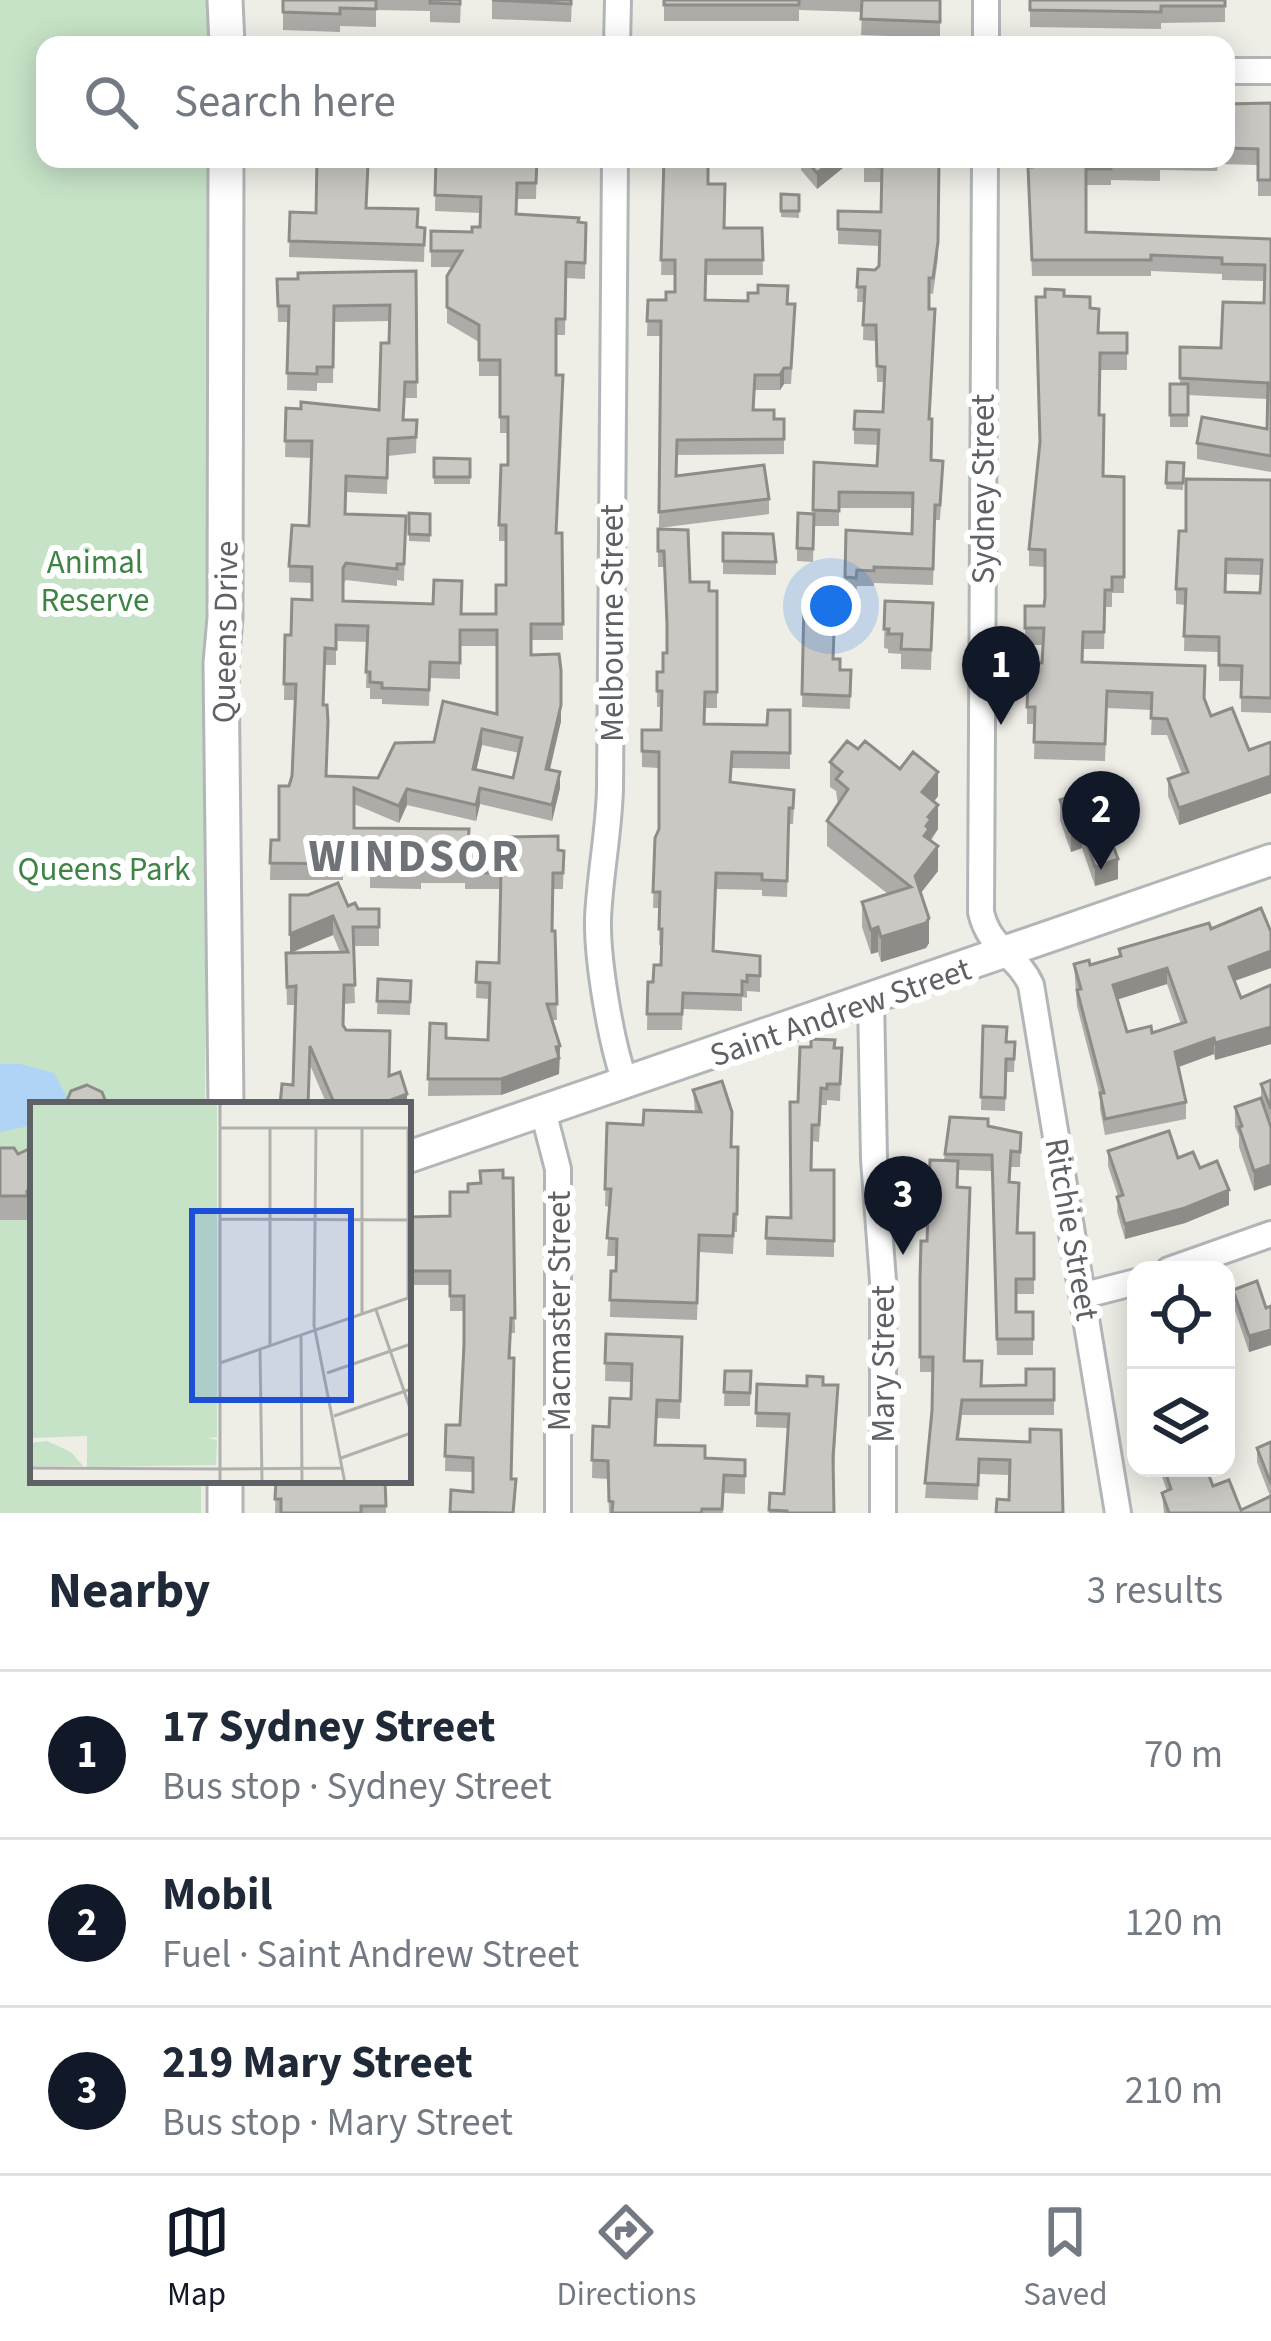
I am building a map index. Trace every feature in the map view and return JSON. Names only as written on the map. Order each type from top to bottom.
[{"type":"main road","points":[[225,0],[227,36]]},
{"type":"main road","name":"Queens Drive","points":[[226,168],[221,663],[226,1102]]},
{"type":"street","points":[[617,36],[618,0]]},
{"type":"street","points":[[986,0],[986,36]]},
{"type":"street","points":[[1235,71],[1271,71]]},
{"type":"street","name":"Melbourne Street","points":[[615,168],[610,804],[598,925],[616,1056],[626,1084]]},
{"type":"street","name":"Sydney Street","points":[[985,168],[980,892],[986,929],[1005,955]]},
{"type":"street","name":"Saint Andrew Street","points":[[411,1156],[1271,860]]},
{"type":"street","name":"Ritchie Street","points":[[1005,955],[1030,985],[1118,1513]]},
{"type":"street","name":"Mary Street","points":[[871,999],[874,1159],[883,1281],[883,1513]]},
{"type":"street","name":"Macmaster Street","points":[[543,1111],[558,1169],[558,1513]]},
{"type":"street","points":[[1194,1261],[1271,1234]]},
{"type":"street","points":[[1085,1295],[1127,1284]]},
{"type":"green space","name":"Queens Park","points":[[0,0],[210,0],[210,36],[36,36],[36,168],[210,168],[205,1102],[30,1102],[30,1483],[201,1483],[201,1513],[0,1513]]},
{"type":"water","points":[[0,1064],[54,1073],[69,1102],[30,1102],[30,1126],[0,1132]]},
{"type":"building","points":[[283,0],[376,0],[376,9],[340,8],[340,14],[283,12]]},
{"type":"building","points":[[460,0],[460,4],[430,3]]},
{"type":"building","points":[[492,0],[571,0],[571,4]]},
{"type":"building","points":[[664,0],[799,0],[799,5],[664,5]]},
{"type":"building","points":[[862,0],[940,0],[940,22],[861,19]]},
{"type":"building","points":[[1030,0],[1225,0],[1225,6],[1161,6],[1161,12],[1030,10]]},
{"type":"building","points":[[1271,103],[1271,180],[1258,180],[1258,149],[1235,148],[1235,104]]},
{"type":"building","points":[[317,168],[368,168],[366,208],[418,209],[417,227],[425,228],[424,245],[289,241],[290,212],[316,213]]},
{"type":"building","points":[[436,168],[537,168],[536,183],[517,183],[516,214],[579,218],[578,222],[586,223],[585,263],[566,262],[565,319],[556,319],[556,375],[563,375],[556,533],[562,533],[563,624],[531,624],[531,655],[559,654],[561,705],[546,769],[560,772],[552,805],[480,788],[476,805],[407,789],[399,806],[354,788],[354,828],[469,829],[468,847],[507,847],[507,837],[558,836],[558,850],[564,851],[563,873],[553,873],[557,1004],[547,1004],[560,1046],[556,1047],[559,1058],[501,1079],[428,1079],[430,1023],[446,1024],[446,1038],[488,1040],[490,983],[476,982],[477,962],[499,963],[501,873],[421,866],[421,873],[370,872],[397,861],[397,855],[343,854],[343,864],[270,863],[271,840],[279,840],[279,786],[289,786],[292,776],[296,684],[284,684],[285,635],[291,635],[292,599],[312,600],[312,567],[289,566],[292,525],[309,526],[312,441],[285,441],[286,408],[301,409],[301,402],[379,410],[381,343],[389,343],[390,305],[334,306],[333,367],[317,367],[317,374],[287,373],[289,306],[278,306],[277,279],[298,279],[298,273],[416,271],[417,382],[405,382],[403,420],[417,420],[416,437],[388,439],[387,478],[346,476],[345,514],[406,516],[404,564],[397,564],[397,569],[346,563],[343,601],[433,604],[434,580],[462,581],[461,614],[496,614],[496,585],[506,585],[506,525],[499,525],[501,465],[508,465],[508,417],[500,417],[500,360],[479,360],[479,325],[447,307],[447,276],[462,251],[431,251],[431,231],[472,232],[472,227],[480,227],[481,197],[435,195]],"holes":[[[336,625],[368,626],[366,672],[370,672],[370,682],[382,683],[382,688],[429,690],[430,662],[460,663],[460,630],[497,630],[497,714],[443,701],[434,742],[395,743],[378,778],[326,776],[325,648],[336,649]],[[482,729],[522,738],[513,778],[473,769]]]},
{"type":"building","points":[[664,168],[708,168],[708,184],[725,184],[724,228],[762,228],[763,260],[706,260],[705,300],[748,301],[748,293],[758,293],[758,285],[788,286],[787,304],[795,304],[791,368],[784,368],[780,375],[755,375],[753,410],[774,410],[774,419],[784,419],[784,439],[677,440],[676,476],[764,465],[769,499],[659,512],[661,321],[647,321],[648,300],[666,300],[666,292],[675,292],[675,260],[661,260]]},
{"type":"building","points":[[882,168],[939,168],[938,242],[933,278],[929,278],[929,309],[935,309],[929,419],[931,460],[943,461],[940,505],[935,505],[933,569],[874,567],[874,571],[857,570],[856,578],[845,577],[846,530],[912,534],[913,493],[839,492],[839,511],[813,510],[814,462],[877,466],[879,430],[854,429],[855,411],[883,412],[885,367],[877,366],[876,325],[863,325],[865,287],[857,287],[858,269],[879,266],[880,231],[838,229],[838,211],[881,212]]},
{"type":"building","points":[[1028,168],[1111,168],[1086,169],[1086,232],[1271,239],[1271,456],[1197,443],[1202,417],[1267,429],[1268,383],[1180,378],[1180,347],[1221,348],[1223,302],[1264,303],[1265,265],[1151,255],[1151,260],[1032,260]]},
{"type":"building","points":[[781,194],[799,195],[799,211],[781,211]]},
{"type":"building","points":[[1045,289],[1090,297],[1090,308],[1099,309],[1098,333],[1127,333],[1127,353],[1100,353],[1099,415],[1104,415],[1103,476],[1124,477],[1124,577],[1112,577],[1112,590],[1105,590],[1104,632],[1083,632],[1082,662],[1205,666],[1204,698],[1211,716],[1232,708],[1249,750],[1271,742],[1271,776],[1179,808],[1168,779],[1188,772],[1167,719],[1151,718],[1152,693],[1107,691],[1105,744],[1034,742],[1035,707],[1027,707],[1029,662],[1042,663],[1044,628],[1025,628],[1025,606],[1044,606],[1045,598],[1045,550],[1029,549],[1040,442],[1036,297],[1045,297]]},
{"type":"building","points":[[1170,384],[1188,384],[1188,415],[1170,415]]},
{"type":"building","points":[[434,458],[470,459],[470,477],[434,477]]},
{"type":"building","points":[[1167,462],[1184,463],[1183,483],[1166,483]]},
{"type":"building","points":[[1186,479],[1271,480],[1271,698],[1241,697],[1242,666],[1219,665],[1219,637],[1184,636],[1186,589],[1176,589],[1179,531],[1186,531]],"holes":[[[1226,559],[1262,560],[1260,593],[1225,592]]]},
{"type":"building","points":[[409,513],[430,514],[430,535],[409,534]]},
{"type":"building","points":[[798,513],[814,514],[813,549],[797,548]]},
{"type":"building","points":[[658,529],[688,530],[690,582],[709,582],[709,591],[717,591],[717,692],[705,692],[704,724],[767,725],[768,710],[790,710],[790,753],[732,752],[730,782],[794,790],[793,808],[789,808],[787,881],[762,880],[762,874],[716,873],[713,951],[760,956],[760,976],[747,975],[742,995],[683,993],[682,1014],[647,1014],[648,982],[653,982],[654,965],[661,965],[662,929],[660,892],[653,892],[659,752],[642,751],[642,730],[661,730],[662,691],[657,691],[657,672],[663,672],[663,653],[667,653],[664,551],[658,551]]},
{"type":"building","points":[[723,533],[773,534],[776,562],[723,561]]},
{"type":"building","points":[[885,601],[933,603],[931,650],[901,649],[902,634],[888,634],[889,629],[884,629]]},
{"type":"building","points":[[804,602],[835,603],[833,659],[840,659],[840,670],[851,670],[850,696],[802,694]]},
{"type":"building","points":[[847,741],[858,749],[865,741],[900,769],[913,752],[938,772],[922,792],[938,805],[928,817],[924,836],[938,846],[915,876],[929,918],[881,937],[878,927],[871,930],[862,902],[911,887],[827,821],[848,789],[836,779],[842,772],[830,762]]},
{"type":"building","points":[[1101,776],[1116,817],[1104,821],[1118,859],[1095,867],[1082,829],[1071,832],[1060,800],[1078,793],[1075,785]]},
{"type":"building","points":[[338,883],[348,906],[355,903],[358,909],[379,909],[379,927],[353,927],[355,985],[344,985],[343,1025],[346,1030],[390,1031],[389,1076],[400,1072],[407,1094],[386,1102],[334,1102],[310,1046],[308,1102],[280,1102],[282,1084],[293,1085],[296,986],[287,987],[286,953],[348,952],[333,916],[290,934],[290,895],[308,895]]},
{"type":"building","points":[[1261,908],[1271,932],[1271,951],[1229,967],[1241,998],[1271,985],[1271,1027],[1215,1043],[1214,1038],[1175,1052],[1186,1102],[1105,1119],[1100,1093],[1104,1093],[1074,964],[1089,960],[1090,965],[1121,956],[1119,949],[1209,923],[1211,929]],"holes":[[[1167,968],[1186,1022],[1152,1033],[1151,1026],[1127,1032],[1113,985]]]},
{"type":"building","points":[[378,979],[411,981],[410,1002],[377,1001]]},
{"type":"building","points":[[983,1026],[1007,1027],[1006,1042],[1015,1042],[1014,1059],[1006,1059],[1005,1098],[981,1097]]},
{"type":"building","points":[[811,1039],[835,1040],[834,1048],[842,1048],[840,1084],[821,1088],[819,1125],[812,1125],[811,1170],[834,1170],[834,1241],[766,1238],[767,1217],[791,1218],[790,1102],[798,1102],[800,1047],[811,1047]]},
{"type":"building","points":[[1271,1080],[1271,1109],[1261,1084]]},
{"type":"building","points":[[722,1081],[732,1112],[731,1147],[738,1147],[733,1236],[699,1235],[697,1303],[610,1300],[617,1239],[607,1238],[611,1189],[605,1189],[607,1123],[643,1125],[644,1110],[701,1112],[693,1090]]},
{"type":"building","points":[[87,1085],[102,1092],[106,1102],[66,1102],[71,1091]]},
{"type":"building","points":[[1261,1098],[1271,1127],[1271,1165],[1254,1171],[1235,1107]]},
{"type":"building","points":[[950,1117],[988,1119],[988,1126],[1021,1133],[1020,1152],[1011,1151],[1009,1182],[1019,1183],[1017,1233],[1034,1233],[1034,1279],[1016,1279],[1016,1312],[1033,1312],[1033,1339],[997,1339],[992,1155],[945,1154]]},
{"type":"building","points":[[1169,1131],[1178,1158],[1193,1152],[1200,1168],[1217,1161],[1229,1190],[1125,1224],[1117,1197],[1123,1195],[1108,1151]]},
{"type":"building","points":[[0,1148],[14,1148],[18,1154],[30,1148],[30,1190],[27,1196],[0,1196]]},
{"type":"building","points":[[930,1160],[958,1161],[957,1187],[970,1188],[964,1361],[982,1361],[981,1386],[1026,1385],[1026,1369],[1054,1369],[1054,1400],[962,1400],[957,1439],[1030,1442],[1030,1429],[1061,1430],[1063,1513],[996,1513],[997,1499],[1009,1500],[1010,1460],[979,1459],[978,1485],[925,1483],[933,1357],[920,1357],[920,1279],[921,1241],[927,1241]]},
{"type":"building","points":[[503,1170],[503,1178],[513,1178],[515,1318],[511,1318],[509,1358],[514,1358],[513,1513],[450,1512],[451,1490],[473,1492],[473,1458],[445,1456],[446,1425],[460,1425],[464,1296],[450,1296],[450,1271],[411,1271],[411,1217],[450,1216],[450,1192],[468,1192],[468,1184],[481,1183],[480,1171]]},
{"type":"building","points":[[1257,1281],[1266,1308],[1271,1306],[1271,1330],[1249,1336],[1235,1289]]},
{"type":"building","points":[[606,1334],[682,1337],[680,1401],[657,1400],[655,1445],[705,1446],[705,1458],[745,1460],[745,1476],[724,1475],[722,1509],[612,1513],[608,1461],[592,1460],[593,1426],[609,1427],[610,1398],[631,1399],[632,1364],[605,1363]]},
{"type":"building","points":[[725,1371],[751,1371],[750,1393],[724,1392]]},
{"type":"building","points":[[807,1376],[823,1377],[823,1385],[838,1385],[834,1513],[769,1510],[770,1493],[784,1494],[789,1414],[756,1413],[757,1384],[807,1386]]},
{"type":"building","points":[[1271,1442],[1271,1484],[1257,1448]]},
{"type":"building","points":[[1167,1477],[1210,1477],[1213,1486],[1229,1480],[1241,1510],[1271,1496],[1271,1513],[1169,1513],[1162,1493],[1171,1489]]},
{"type":"building","points":[[276,1483],[385,1483],[386,1506],[361,1506],[361,1513],[281,1513],[281,1499],[275,1499]]},
{"type":"place","name":"17 Sydney Street","points":[[1001,725]]},
{"type":"place","name":"Mobil","points":[[1101,870]]},
{"type":"place","name":"219 Mary Street","points":[[903,1255]]},
{"type":"district","name":"WINDSOR","points":[[415,855]]},
{"type":"park label","name":"Animal Reserve","points":[[95,580]]}]
